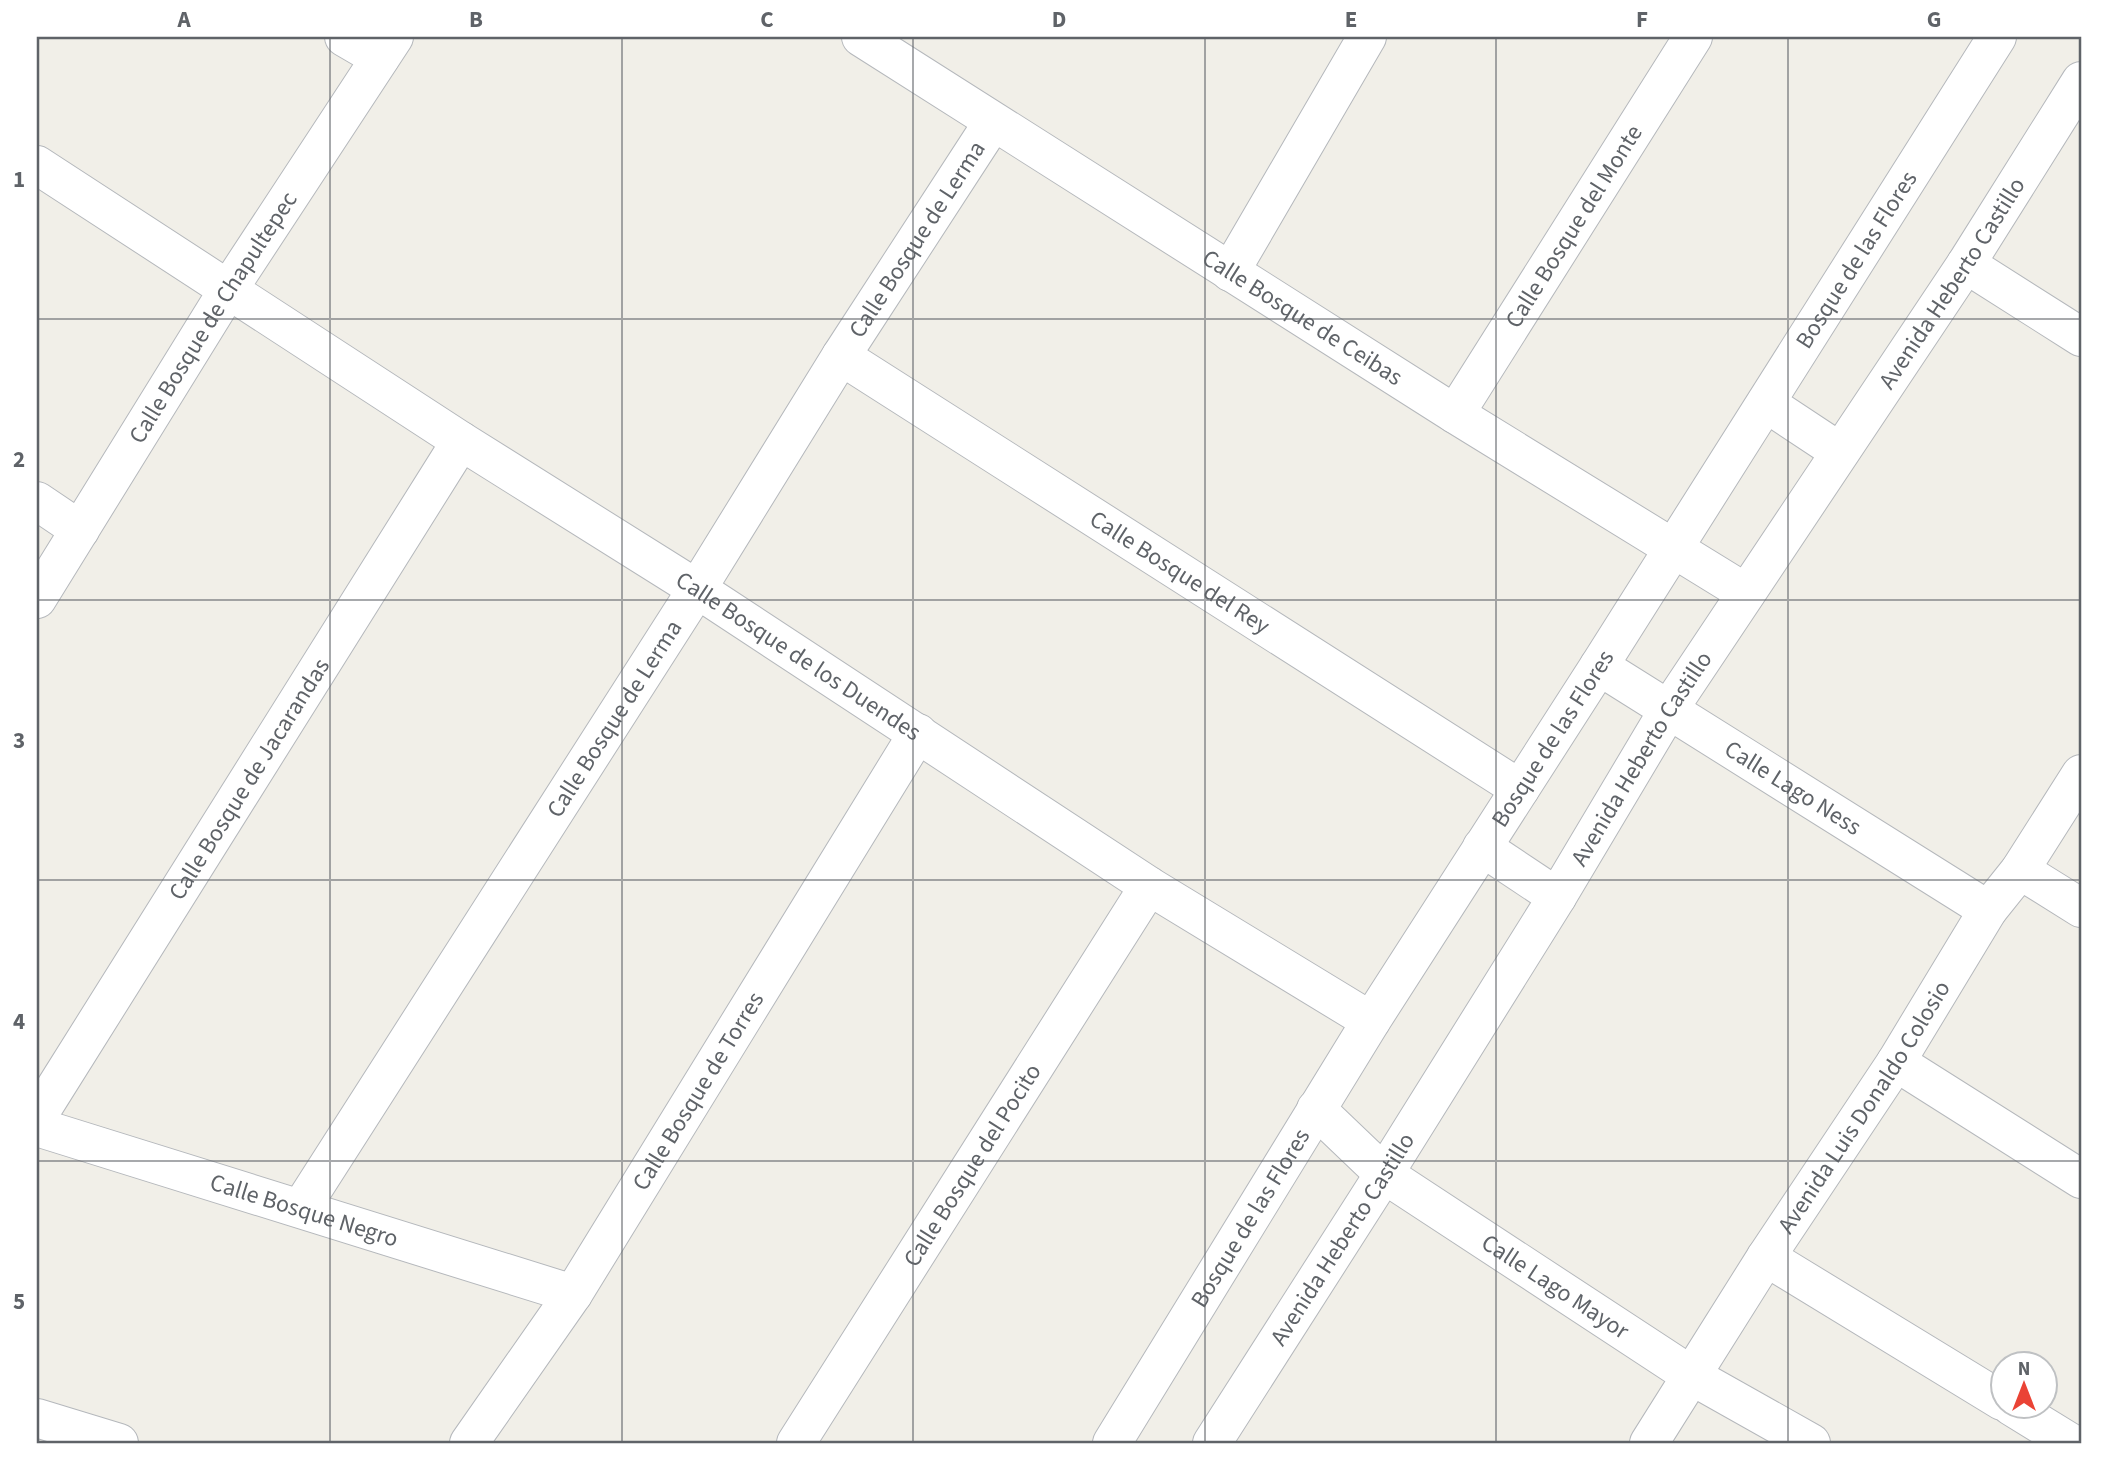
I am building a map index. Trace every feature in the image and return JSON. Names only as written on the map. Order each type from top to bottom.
[{"type":"street","points":[[344,37],[387,48]]},
{"type":"street","name":"Calle Bosque de Ceibas","points":[[861,37],[1455,414],[1746,593]]},
{"type":"street","name":"Calle Bosque del Monte","points":[[1455,414],[1693,37]]},
{"type":"street","name":"Bosque de las Flores","points":[[1112,1443],[1371,1021],[1600,666],[1997,37]]},
{"type":"street","points":[[1230,272],[1358,40]]},
{"type":"street","name":"Calle Bosque de Chapultepec","points":[[37,599],[228,290],[387,48]]},
{"type":"street","name":"Avenida Heberto Castillo","points":[[1212,1443],[1557,897],[1669,709],[1966,264],[2081,81]]},
{"type":"street","name":"Calle Bosque de Lerma","points":[[301,1209],[698,589],[841,356],[993,122]]},
{"type":"street","name":"Calle Bosque de los Duendes","points":[[37,165],[461,440],[698,589],[1149,886],[1371,1021]]},
{"type":"street","points":[[1966,264],[2081,337]]},
{"type":"street","name":"Calle Bosque del Rey","points":[[841,356],[1520,789]]},
{"type":"street","points":[[1766,403],[1840,452]]},
{"type":"street","name":"Calle Bosque de Jacarandas","points":[[37,1117],[461,440]]},
{"type":"street","points":[[37,501],[80,530]]},
{"type":"street","name":"Calle Lago Ness","points":[[1600,666],[1988,910]]},
{"type":"street","name":"Calle Bosque de Torres","points":[[469,1443],[573,1294],[918,733]]},
{"type":"street","name":"Avenida Luis Donaldo Colosio","points":[[1649,1443],[1766,1257],[1896,1062],[1988,910],[2020,870],[2081,774]]},
{"type":"street","points":[[1482,847],[1557,897]]},
{"type":"street","points":[[2020,870],[2081,908]]},
{"type":"street","name":"Calle Bosque del Pocito","points":[[796,1443],[1149,886]]},
{"type":"street","points":[[1896,1062],[2081,1179]]},
{"type":"street","name":"Calle Lago Mayor","points":[[1316,1109],[1384,1174],[1692,1376],[1811,1443]]},
{"type":"street","name":"Calle Bosque Negro","points":[[37,1127],[573,1294]]},
{"type":"street","points":[[1766,1257],[1988,1392]]},
{"type":"street","points":[[37,1418],[119,1443]]},
{"type":"street","points":[[2034,1420],[2071,1443]]}]
